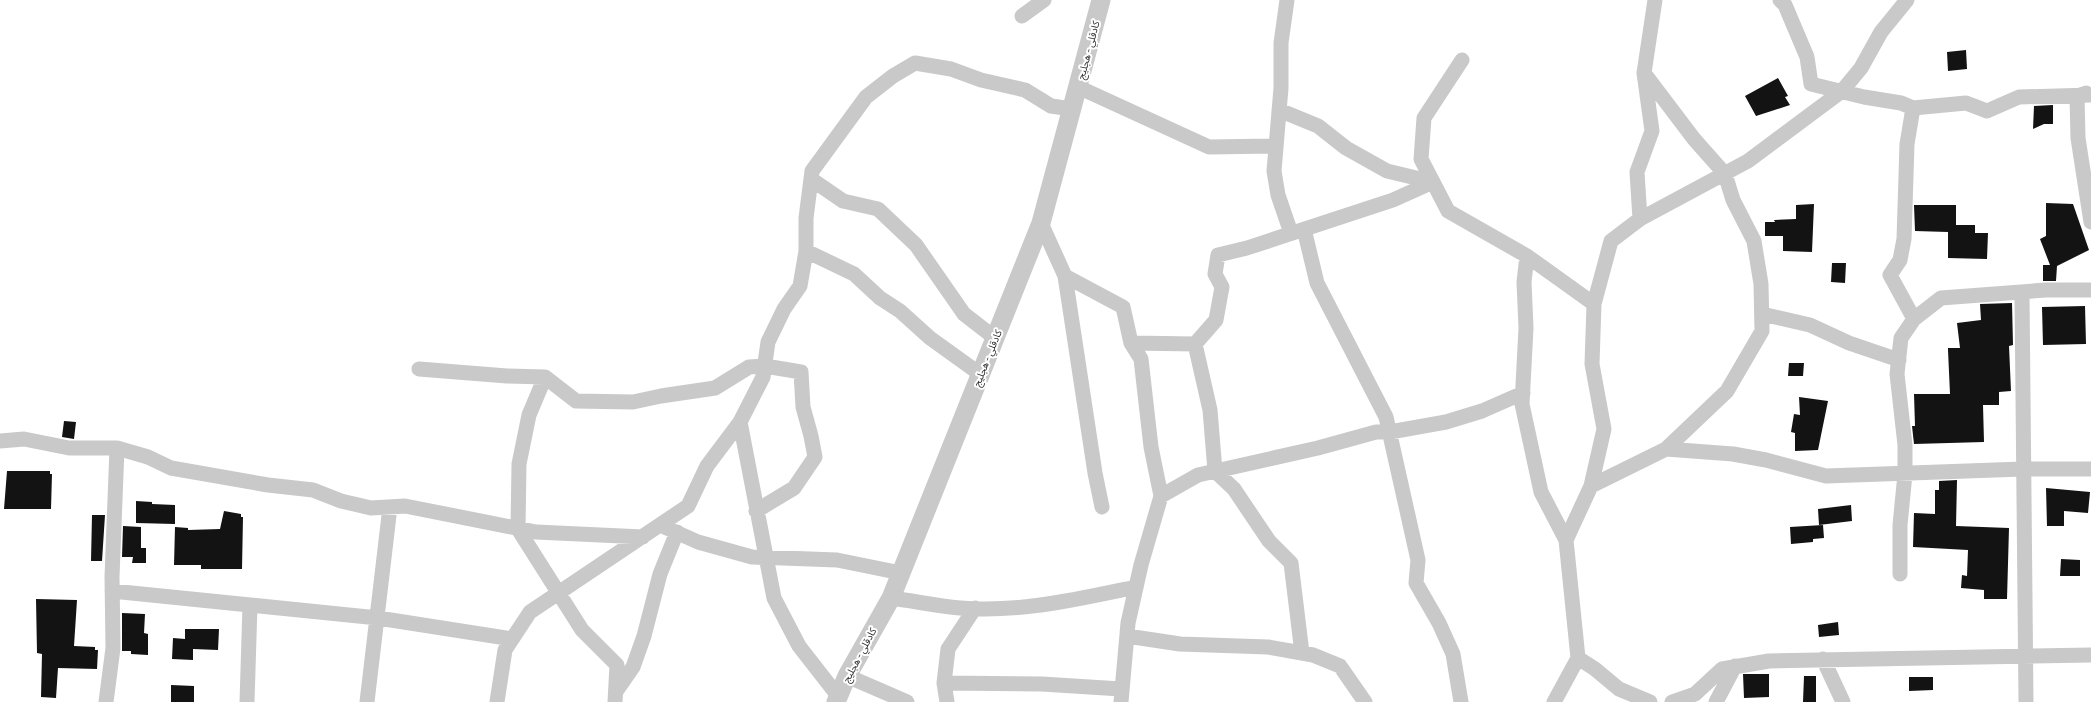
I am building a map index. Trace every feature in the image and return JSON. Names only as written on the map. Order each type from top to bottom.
[{"type":"street","points":[[1022,16],[1044,0]]},
{"type":"street","name":"كادقلي - هجليج","points":[[837,699],[847,676],[891,598],[1041,223],[1101,0]]},
{"type":"street","points":[[1287,0],[1281,43],[1279,110],[1275,146],[1274,171],[1278,195],[1298,231],[1317,283],[1386,417],[1418,560],[1416,583],[1439,623],[1453,654],[1461,702]]},
{"type":"street","points":[[1640,219],[1636,172],[1652,131],[1644,73],[1655,0]]},
{"type":"street","points":[[1780,0],[1785,6],[1806,57],[1811,84],[1901,103],[1913,108],[1966,103],[1987,112],[2018,96],[2086,94],[2078,138],[2091,222]]},
{"type":"street","points":[[1566,540],[1591,486],[1604,429],[1592,364],[1594,304],[1611,241],[1640,219],[1748,161],[1842,91],[1861,68],[1881,32],[1907,0]]},
{"type":"street","points":[[1462,60],[1424,118],[1421,159],[1448,210],[1527,256],[1594,304]]},
{"type":"street","points":[[497,702],[505,650],[530,612],[688,506],[707,466],[740,422],[763,377],[768,342],[784,310],[800,286],[806,251],[806,218],[812,171],[866,97],[893,76],[915,63],[951,69],[982,80],[1025,90],[1051,106],[1072,109]]},
{"type":"street","points":[[1591,486],[1666,449],[1727,391],[1762,331],[1761,284],[1754,241],[1732,200],[1725,174],[1694,139],[1644,73]]},
{"type":"street","points":[[1078,87],[1209,147],[1275,146]]},
{"type":"street","points":[[1913,108],[1907,144],[1904,239],[1900,260],[1890,275],[1914,319]]},
{"type":"street","points":[[1279,110],[1318,126],[1346,148],[1387,171],[1433,182]]},
{"type":"street","points":[[811,179],[843,201],[878,209],[916,245],[964,314],[995,338]]},
{"type":"street","points":[[1130,343],[1195,344],[1216,320],[1222,288],[1215,274],[1218,255],[1393,200],[1433,182]]},
{"type":"street","points":[[1041,223],[1065,276],[1095,473],[1102,507]]},
{"type":"street","points":[[806,251],[854,274],[880,298],[900,311],[930,338],[980,374]]},
{"type":"street","points":[[1527,256],[1524,282],[1526,328],[1522,404],[1541,492],[1566,540],[1578,658],[1554,702]]},
{"type":"street","points":[[944,683],[1042,684],[1121,696],[1127,636],[1136,588],[1161,496],[1150,447],[1141,359],[1130,343],[1123,307],[1065,276]]},
{"type":"street","points":[[1900,574],[1900,525],[1905,474],[1898,374],[1901,338],[1914,319],[1941,298],[2046,290],[2091,290]]},
{"type":"street","points":[[2022,293],[2026,702]]},
{"type":"street","points":[[1762,314],[1810,325],[1849,343],[1899,360]]},
{"type":"street","points":[[1195,344],[1210,410],[1216,472],[1234,489],[1269,541],[1291,563],[1302,653]]},
{"type":"street","points":[[419,368],[507,376],[545,376],[576,401],[633,402],[661,396],[715,388],[749,367],[765,366],[801,372],[803,407],[812,436],[815,457],[794,488],[756,511]]},
{"type":"street","points":[[545,376],[529,415],[519,464],[518,529],[582,630],[617,665],[616,696]]},
{"type":"street","points":[[1161,496],[1198,475],[1318,448],[1376,432],[1390,432],[1446,422],[1482,411],[1523,393]]},
{"type":"street","points":[[740,422],[774,598],[799,646],[837,699]]},
{"type":"street","points":[[0,441],[24,439],[69,448],[117,448],[148,456],[170,468],[268,485],[313,490],[341,501],[371,508],[405,506],[536,532],[642,537]]},
{"type":"street","points":[[106,702],[113,648],[113,509],[117,448]]},
{"type":"street","points":[[1666,449],[1733,454],[1766,460],[1826,476],[2023,469],[2091,469]]},
{"type":"street","points":[[367,702],[390,507]]},
{"type":"street","points":[[660,525],[698,542],[752,557],[837,560],[901,573]]},
{"type":"street","points":[[616,696],[633,667],[644,636],[660,574],[677,532]]},
{"type":"street","points":[[891,598],[960,608],[1023,607],[1060,603],[1136,588]]},
{"type":"street","points":[[112,591],[378,618],[512,639]]},
{"type":"street","points":[[247,702],[250,605]]},
{"type":"street","points":[[947,702],[944,683],[948,649],[975,608]]},
{"type":"street","points":[[1127,636],[1180,644],[1268,647],[1313,655],[1340,666],[1366,702]]},
{"type":"street","points":[[1672,702],[1695,694],[1722,669],[1769,660],[2091,655]]},
{"type":"street","points":[[1578,658],[1595,669],[1619,689],[1650,702]]},
{"type":"street","points":[[1823,659],[1843,702]]},
{"type":"street","points":[[1716,702],[1735,666]]},
{"type":"street","points":[[847,676],[908,702]]},
{"type":"building","points":[[1966,50],[1967,69],[1948,71],[1947,52]]},
{"type":"building","points":[[1778,78],[1788,96],[1785,97],[1790,105],[1756,116],[1745,96]]},
{"type":"building","points":[[2053,105],[2053,124],[2044,124],[2033,129],[2034,106]]},
{"type":"building","points":[[2046,203],[2073,204],[2089,250],[2057,266],[2056,281],[2043,281],[2043,265],[2050,265],[2040,239],[2046,236]]},
{"type":"building","points":[[1814,204],[1812,252],[1783,251],[1783,236],[1765,236],[1765,222],[1796,219],[1796,205]]},
{"type":"building","points":[[1914,205],[1956,205],[1956,225],[1975,225],[1975,233],[1988,233],[1987,259],[1948,258],[1948,232],[1915,231]]},
{"type":"building","points":[[1832,263],[1846,263],[1845,283],[1831,282]]},
{"type":"building","points":[[2012,303],[2013,345],[2009,346],[2011,391],[1999,392],[1999,405],[1983,405],[1984,442],[1914,444],[1912,426],[1915,426],[1914,394],[1950,394],[1948,348],[1960,348],[1957,323],[1981,320],[1980,304]]},
{"type":"building","points":[[2085,306],[2086,344],[2043,345],[2042,307]]},
{"type":"building","points":[[1789,363],[1804,363],[1803,376],[1788,376]]},
{"type":"building","points":[[1799,397],[1828,401],[1818,450],[1795,451],[1795,433],[1791,432],[1794,414],[1800,415]]},
{"type":"building","points":[[64,421],[76,422],[74,439],[62,437]]},
{"type":"building","points":[[7,471],[50,471],[50,474],[52,474],[51,509],[4,509]]},
{"type":"building","points":[[1957,480],[1956,526],[2009,528],[2007,599],[1984,599],[1984,590],[1961,588],[1962,575],[1967,576],[1968,550],[1913,547],[1914,513],[1935,514],[1935,490],[1939,490],[1939,481]]},
{"type":"building","points":[[2046,488],[2090,492],[2088,513],[2064,511],[2064,526],[2047,526]]},
{"type":"building","points":[[136,501],[152,502],[152,504],[175,505],[175,524],[136,523]]},
{"type":"building","points":[[1851,505],[1852,521],[1819,525],[1818,509]]},
{"type":"building","points":[[224,511],[241,514],[241,517],[243,517],[242,569],[201,569],[201,565],[174,565],[175,527],[188,528],[188,530],[220,529]]},
{"type":"building","points":[[92,515],[105,515],[102,561],[91,561]]},
{"type":"building","points":[[1823,525],[1824,538],[1813,539],[1813,542],[1791,544],[1790,527]]},
{"type":"building","points":[[123,526],[141,527],[141,548],[146,548],[146,563],[132,563],[133,557],[122,557]]},
{"type":"building","points":[[2061,559],[2080,560],[2080,576],[2060,576]]},
{"type":"building","points":[[36,599],[77,600],[74,646],[95,647],[95,650],[98,650],[97,669],[58,668],[56,698],[41,697],[42,654],[37,653]]},
{"type":"building","points":[[122,613],[145,614],[144,633],[148,634],[148,655],[131,654],[131,651],[122,651]]},
{"type":"building","points":[[1838,622],[1839,635],[1819,637],[1818,625]]},
{"type":"building","points":[[185,629],[219,629],[218,650],[193,649],[193,660],[172,659],[173,638],[185,639]]},
{"type":"building","points":[[1743,674],[1769,674],[1769,697],[1744,698]]},
{"type":"building","points":[[1804,676],[1816,676],[1816,702],[1803,702]]},
{"type":"building","points":[[1909,677],[1933,677],[1933,690],[1909,691]]},
{"type":"building","points":[[171,685],[194,686],[194,702],[171,702]]}]
